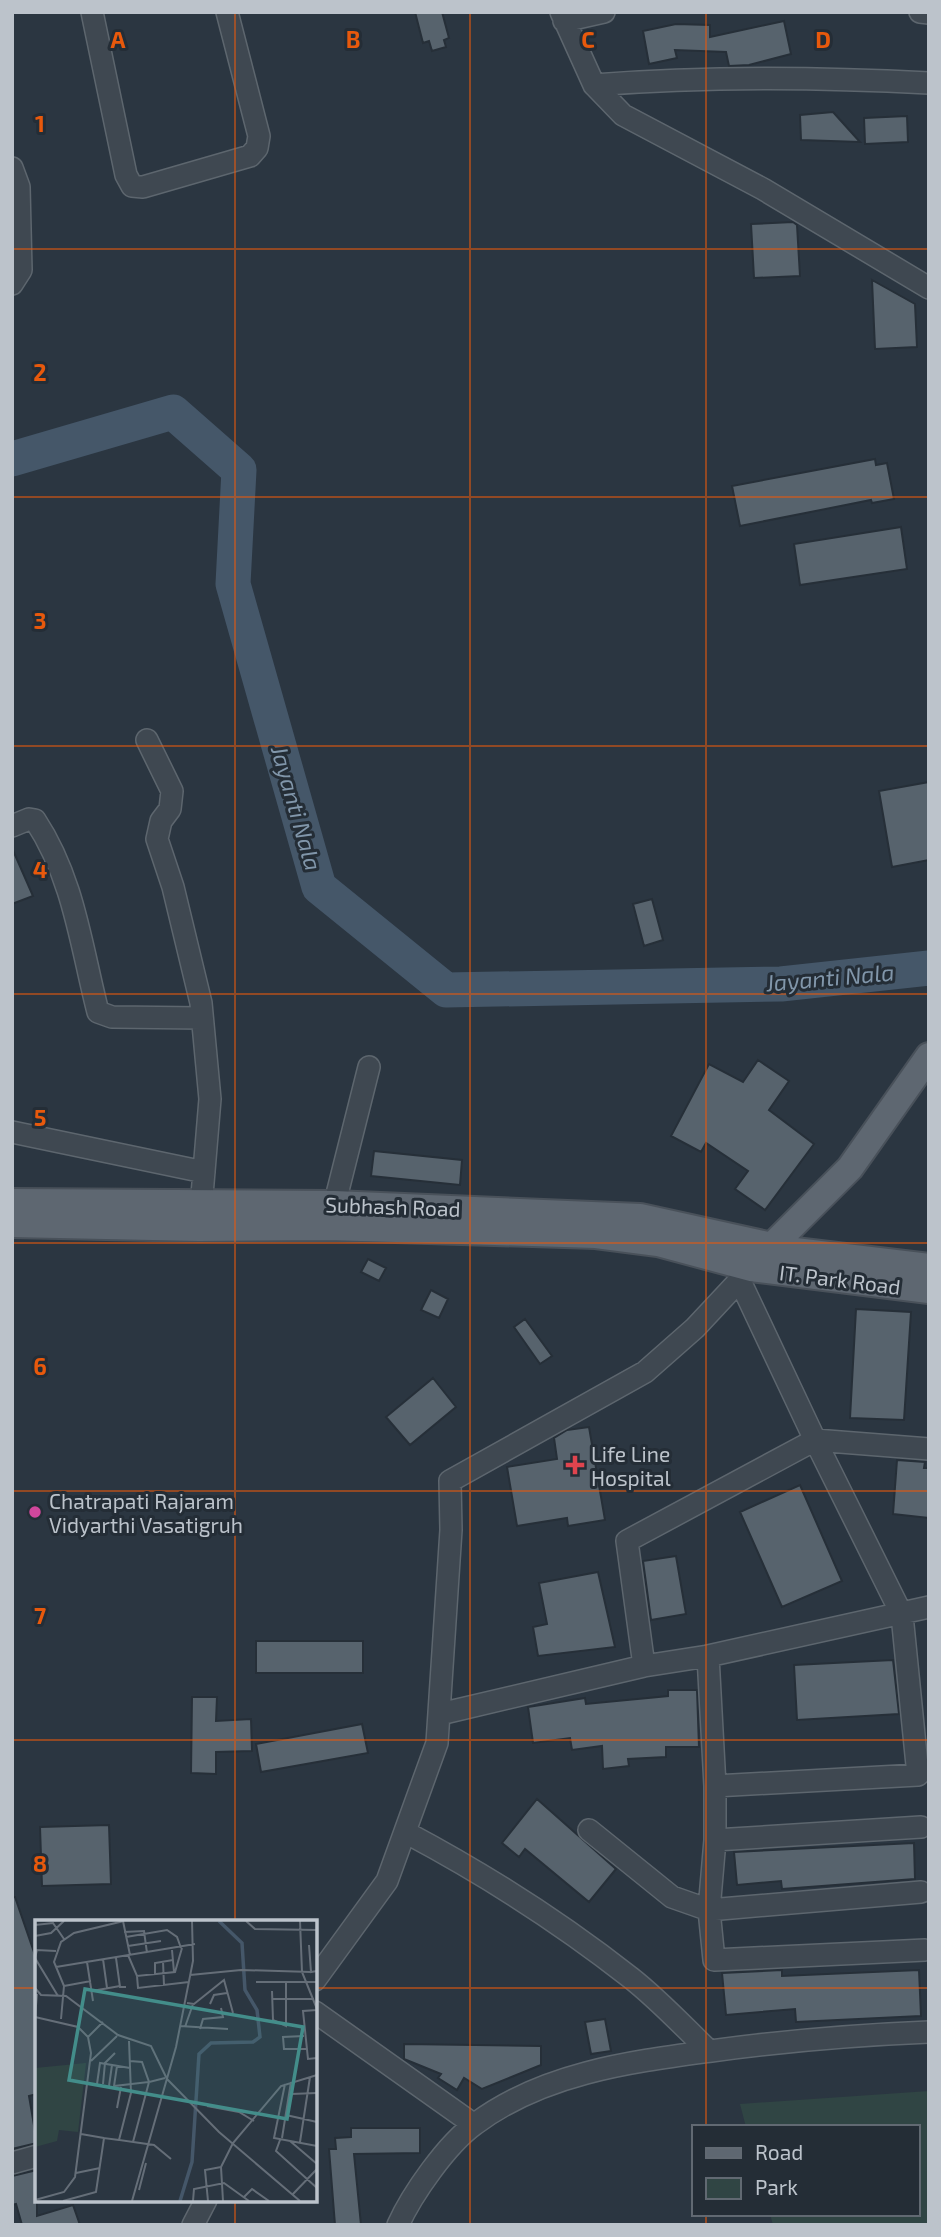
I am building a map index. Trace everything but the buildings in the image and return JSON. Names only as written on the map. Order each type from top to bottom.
[{"type":"main road","points":[[745,1274],[850,1168],[929,1056]]},
{"type":"main road","name":"Subhash Road","points":[[12,1202],[200,1216]]},
{"type":"main road","name":"Subhash Road","points":[[332,1215],[623,1238],[658,1243],[745,1274]]},
{"type":"main road","name":"Subhash Road","points":[[12,1224],[200,1216],[640,1217],[771,1245]]},
{"type":"main road","name":"IT. Park Road","points":[[771,1245],[795,1251],[929,1267]]},
{"type":"main road","name":"IT. Park Road","points":[[745,1274],[929,1290]]},
{"type":"street","points":[[92,12],[126,175],[132,186],[143,187],[250,156],[257,148],[259,136],[227,12]]},
{"type":"street","points":[[604,12],[563,17],[594,85],[623,115],[763,189],[929,288]]},
{"type":"street","points":[[920,12],[929,13]]},
{"type":"street","points":[[594,85],[695,78],[814,77],[929,83]]},
{"type":"street","points":[[12,167],[19,187],[21,270],[12,284]]},
{"type":"street","points":[[147,740],[172,791],[170,808],[161,821],[157,839],[191,953],[202,1018],[210,1099],[200,1216]]},
{"type":"street","points":[[12,826],[29,819],[35,820],[67,885],[81,930],[98,1012],[112,1017],[202,1018]]},
{"type":"street","points":[[332,1215],[369,1067]]},
{"type":"street","points":[[12,1132],[204,1172]]},
{"type":"street","points":[[317,1977],[387,1881],[407,1833],[437,1744],[451,1530],[450,1482],[645,1372],[695,1328],[745,1274],[815,1440],[902,1615],[921,1713],[918,1775],[715,1787]]},
{"type":"street","points":[[643,1666],[627,1541],[815,1440],[929,1449]]},
{"type":"street","points":[[440,1714],[643,1666],[708,1656],[929,1607]]},
{"type":"street","points":[[708,1656],[715,1787],[715,1840],[709,1910],[714,1960],[925,1950]]},
{"type":"street","points":[[715,1840],[921,1827]]},
{"type":"street","points":[[589,1830],[672,1897],[709,1910],[921,1892]]},
{"type":"street","points":[[407,1833],[463,1863],[575,1935],[640,1986],[709,2052]]},
{"type":"street","points":[[317,2013],[473,2124]]},
{"type":"street","points":[[397,2225],[443,2157],[473,2124],[537,2090],[586,2073],[641,2061],[814,2038],[929,2032]]},
{"type":"street","points":[[12,2163],[35,2157]]},
{"type":"street","points":[[193,2225],[205,2202]]},
{"type":"green space","points":[[929,2091],[929,2225],[773,2225],[771,2216],[920,2216],[920,2125],[745,2125],[740,2104]]},
{"type":"waterway","name":"Jayanti Nala","points":[[12,459],[173,412],[239,470],[233,584],[319,887],[446,990],[781,984],[929,968]]},
{"type":"place","name":"Life Line Hospital","points":[[575,1465]]},
{"type":"place","name":"Chatrapati Rajaram Vidyarthi Vasatigruh","points":[[35,1512]]}]
